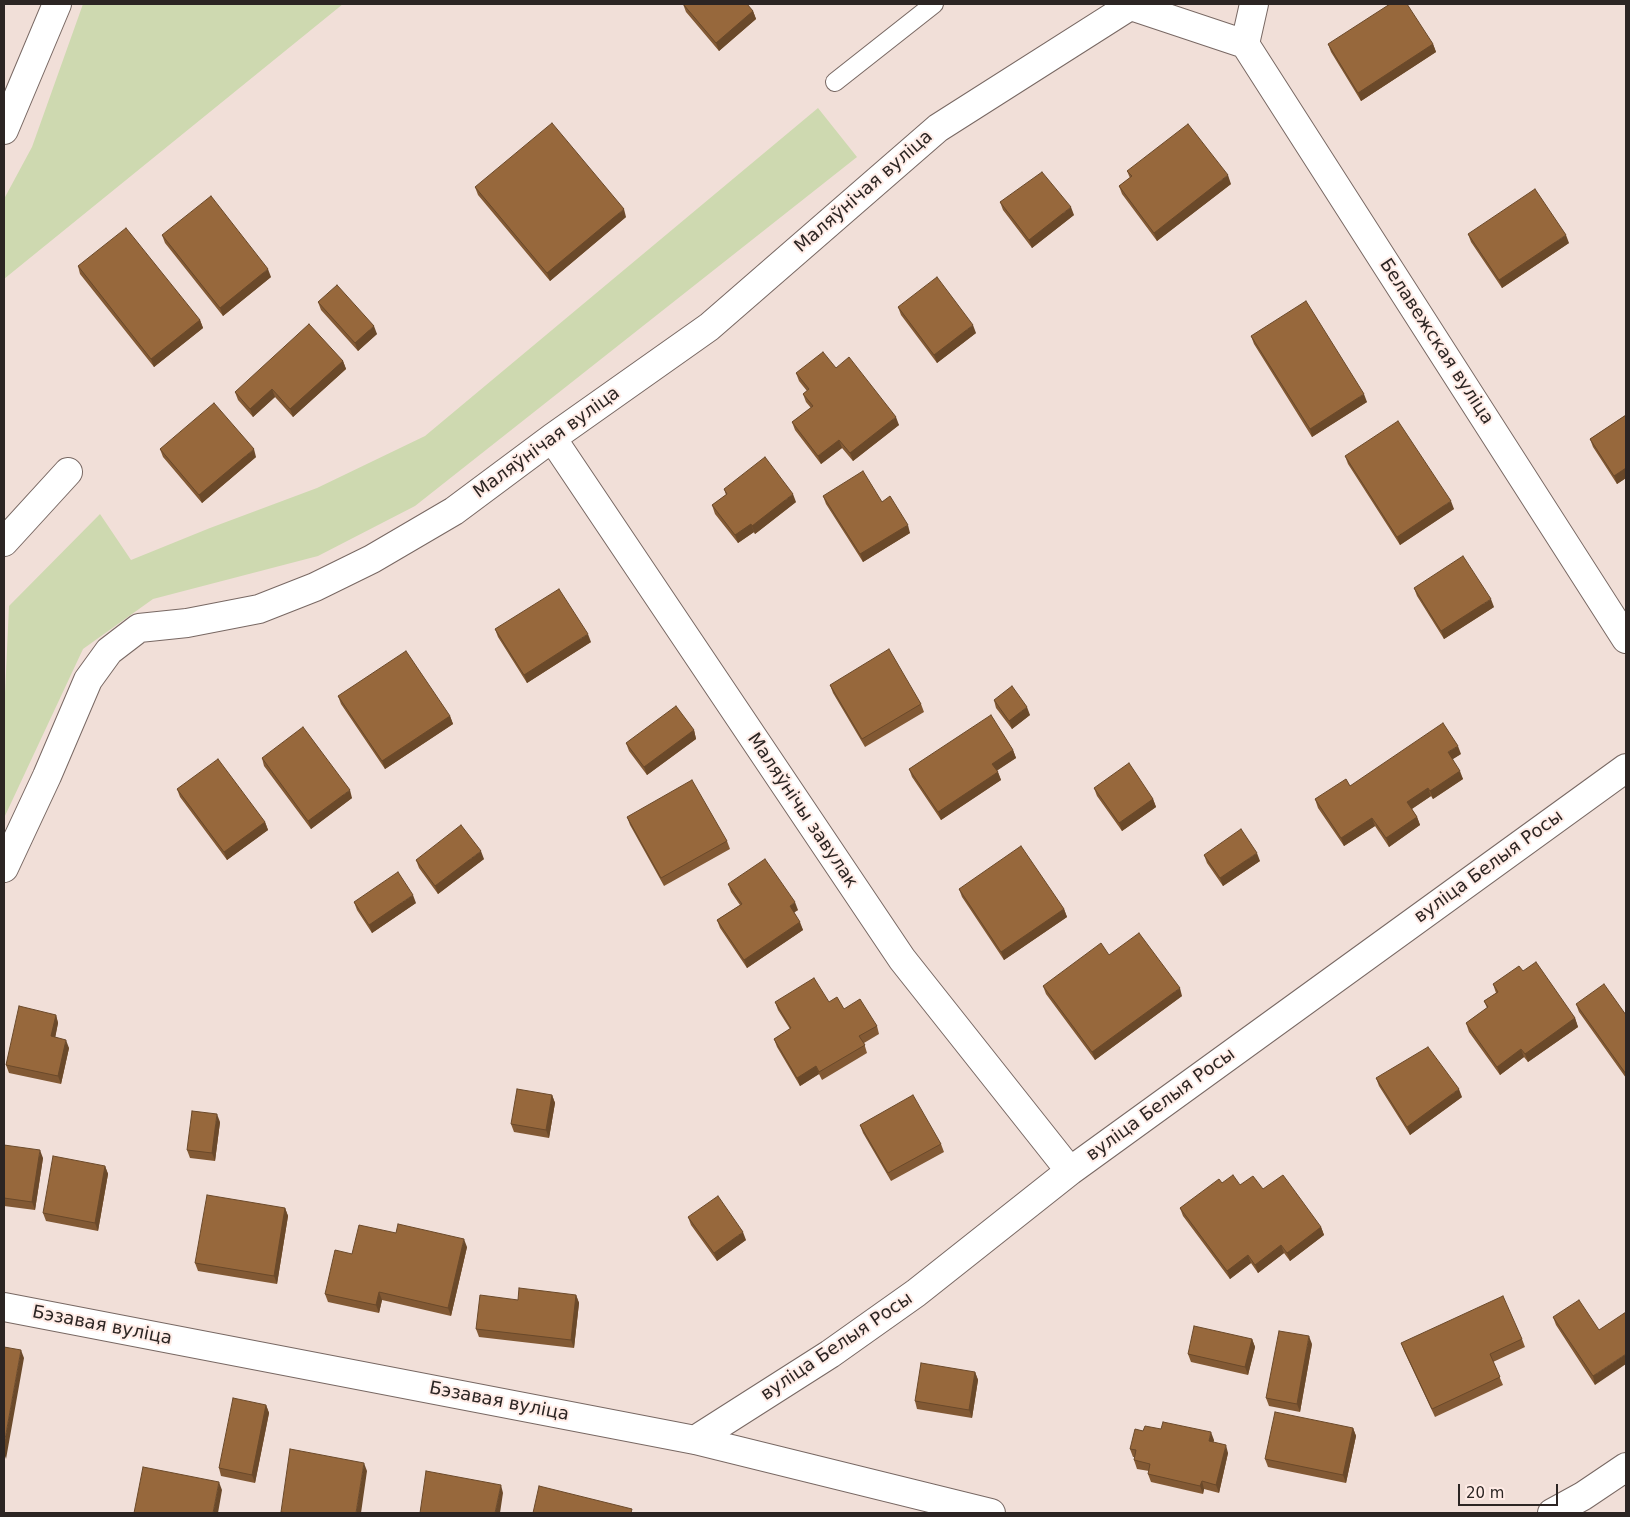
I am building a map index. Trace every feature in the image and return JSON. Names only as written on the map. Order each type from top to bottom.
[{"type":"street","points":[[4,130],[57,4]]},
{"type":"street","points":[[1132,5],[1245,44],[1254,4]]},
{"type":"street","name":"Маляўнічая вуліца","points":[[4,868],[47,776],[88,680],[109,651],[139,628],[187,622],[259,609],[316,587],[372,559],[454,511],[552,438],[709,328],[938,128],[1132,5]]},
{"type":"street","name":"Белавежская вуліца","points":[[1245,44],[1626,639]]},
{"type":"street","name":"Маляўнічы завулак","points":[[552,438],[902,959],[1070,1171]]},
{"type":"street","points":[[4,542],[68,472]]},
{"type":"street","name":"вуліца Белыя Росы","points":[[695,1440],[830,1354],[900,1304],[1070,1171],[1626,768]]},
{"type":"street","name":"Бэзавая вуліца","points":[[4,1307],[695,1440],[992,1513]]},
{"type":"street","points":[[1552,1513],[1584,1496],[1626,1467]]},
{"type":"lane","points":[[835,82],[934,4]]},
{"type":"green space","points":[[83,4],[343,4],[4,279],[4,199],[32,147]]},
{"type":"green space","points":[[818,108],[857,157],[415,506],[318,556],[153,599],[83,649],[4,818],[4,715],[9,606],[100,514],[131,560],[317,488],[425,436]]},
{"type":"building","points":[[683,4],[747,4],[753,11],[716,43]]},
{"type":"building","points":[[1390,4],[1407,4],[1433,44],[1358,93],[1328,44]]},
{"type":"building","points":[[552,123],[624,209],[547,273],[475,187]]},
{"type":"building","points":[[1188,124],[1228,175],[1154,233],[1119,186],[1132,176],[1127,171]]},
{"type":"building","points":[[1042,172],[1071,207],[1029,240],[1000,202]]},
{"type":"building","points":[[1535,189],[1566,235],[1499,280],[1468,234]]},
{"type":"building","points":[[211,196],[268,269],[220,308],[162,235]]},
{"type":"building","points":[[126,228],[200,320],[151,359],[78,266]]},
{"type":"building","points":[[937,277],[973,325],[934,355],[898,307]]},
{"type":"building","points":[[337,285],[374,326],[355,343],[318,302]]},
{"type":"building","points":[[1306,301],[1364,394],[1310,429],[1251,336]]},
{"type":"building","points":[[309,324],[343,361],[290,409],[272,389],[250,409],[235,392]]},
{"type":"building","points":[[823,352],[836,368],[849,357],[896,417],[850,453],[839,440],[818,456],[792,422],[813,406],[803,394],[809,389],[796,373]]},
{"type":"building","points":[[214,403],[254,449],[199,495],[160,449]]},
{"type":"building","points":[[1626,415],[1626,468],[1614,476],[1590,439]]},
{"type":"building","points":[[1398,421],[1451,501],[1397,537],[1345,456]]},
{"type":"building","points":[[765,457],[793,494],[752,526],[751,524],[735,535],[712,505],[727,494],[724,489]]},
{"type":"building","points":[[863,471],[882,502],[890,496],[908,525],[860,554],[823,496]]},
{"type":"building","points":[[1463,556],[1491,599],[1441,631],[1414,588]]},
{"type":"building","points":[[559,589],[588,634],[524,675],[495,629]]},
{"type":"building","points":[[889,649],[921,704],[862,739],[830,685]]},
{"type":"building","points":[[406,651],[450,716],[382,761],[338,696]]},
{"type":"building","points":[[1012,686],[1027,707],[1009,721],[994,700]]},
{"type":"building","points":[[676,706],[694,730],[644,767],[626,743]]},
{"type":"building","points":[[991,715],[1013,750],[992,764],[998,772],[938,812],[909,769]]},
{"type":"building","points":[[1443,723],[1458,746],[1448,752],[1460,771],[1430,791],[1428,788],[1407,802],[1417,817],[1386,838],[1372,818],[1341,838],[1315,799],[1346,779],[1350,786]]},
{"type":"building","points":[[303,727],[350,790],[308,821],[262,758]]},
{"type":"building","points":[[218,759],[265,822],[224,852],[177,789]]},
{"type":"building","points":[[1129,763],[1153,799],[1119,823],[1094,788]]},
{"type":"building","points":[[692,780],[727,841],[661,878],[627,817]]},
{"type":"building","points":[[461,825],[481,851],[435,886],[416,860]]},
{"type":"building","points":[[1241,829],[1257,853],[1220,878],[1204,855]]},
{"type":"building","points":[[1021,846],[1064,909],[1001,952],[959,889]]},
{"type":"building","points":[[765,859],[795,902],[790,906],[800,922],[744,960],[717,920],[742,904],[728,884]]},
{"type":"building","points":[[398,872],[413,895],[369,925],[354,902]]},
{"type":"building","points":[[1139,933],[1180,988],[1092,1052],[1043,986],[1101,943],[1109,955]]},
{"type":"building","points":[[1536,962],[1575,1018],[1525,1054],[1521,1049],[1497,1067],[1466,1023],[1488,1007],[1484,1001],[1498,992],[1493,984],[1519,966],[1523,971]]},
{"type":"building","points":[[814,978],[829,1002],[837,997],[844,1009],[860,999],[877,1026],[859,1036],[865,1045],[819,1072],[816,1066],[797,1078],[774,1039],[791,1028],[775,1002]]},
{"type":"building","points":[[1604,984],[1626,1015],[1626,1074],[1576,1004]]},
{"type":"building","points":[[19,1006],[56,1015],[51,1036],[66,1040],[58,1076],[6,1065]]},
{"type":"building","points":[[1428,1047],[1459,1089],[1407,1127],[1376,1078]]},
{"type":"building","points":[[517,1089],[552,1095],[546,1130],[511,1124]]},
{"type":"building","points":[[913,1095],[941,1144],[888,1173],[860,1125]]},
{"type":"building","points":[[192,1111],[217,1114],[212,1153],[187,1150]]},
{"type":"building","points":[[4,1145],[40,1150],[32,1202],[4,1198]]},
{"type":"building","points":[[53,1156],[105,1166],[95,1223],[43,1213]]},
{"type":"building","points":[[1233,1175],[1240,1185],[1253,1176],[1263,1189],[1283,1175],[1321,1227],[1287,1253],[1281,1245],[1255,1265],[1248,1255],[1227,1271],[1180,1208],[1219,1179],[1222,1183]]},
{"type":"building","points":[[207,1195],[285,1208],[274,1276],[195,1263]]},
{"type":"building","points":[[718,1196],[743,1232],[714,1253],[688,1217]]},
{"type":"building","points":[[398,1224],[464,1239],[448,1308],[379,1292],[376,1305],[325,1294],[335,1250],[352,1254],[359,1225],[396,1233]]},
{"type":"building","points":[[519,1288],[576,1295],[571,1340],[476,1329],[480,1295],[518,1300]]},
{"type":"building","points":[[1503,1296],[1522,1339],[1490,1354],[1500,1377],[1432,1409],[1401,1343]]},
{"type":"building","points":[[1579,1300],[1599,1330],[1626,1312],[1626,1354],[1593,1376],[1553,1317]]},
{"type":"building","points":[[1194,1326],[1252,1339],[1245,1367],[1188,1354]]},
{"type":"building","points":[[1279,1331],[1309,1336],[1297,1404],[1266,1398]]},
{"type":"building","points":[[4,1347],[21,1350],[4,1445]]},
{"type":"building","points":[[921,1363],[975,1372],[969,1410],[915,1401]]},
{"type":"building","points":[[233,1398],[266,1405],[252,1475],[219,1468]]},
{"type":"building","points":[[1275,1412],[1353,1428],[1343,1475],[1265,1459]]},
{"type":"building","points":[[1163,1422],[1211,1432],[1209,1441],[1226,1445],[1216,1485],[1202,1481],[1200,1486],[1148,1474],[1150,1464],[1134,1460],[1136,1450],[1130,1449],[1135,1429],[1143,1431],[1145,1426],[1161,1429]]},
{"type":"building","points":[[290,1449],[364,1463],[356,1513],[281,1512]]},
{"type":"building","points":[[143,1467],[219,1482],[213,1513],[134,1513]]},
{"type":"building","points":[[426,1471],[501,1485],[495,1513],[420,1513]]},
{"type":"building","points":[[539,1486],[632,1509],[631,1513],[533,1513]]}]
